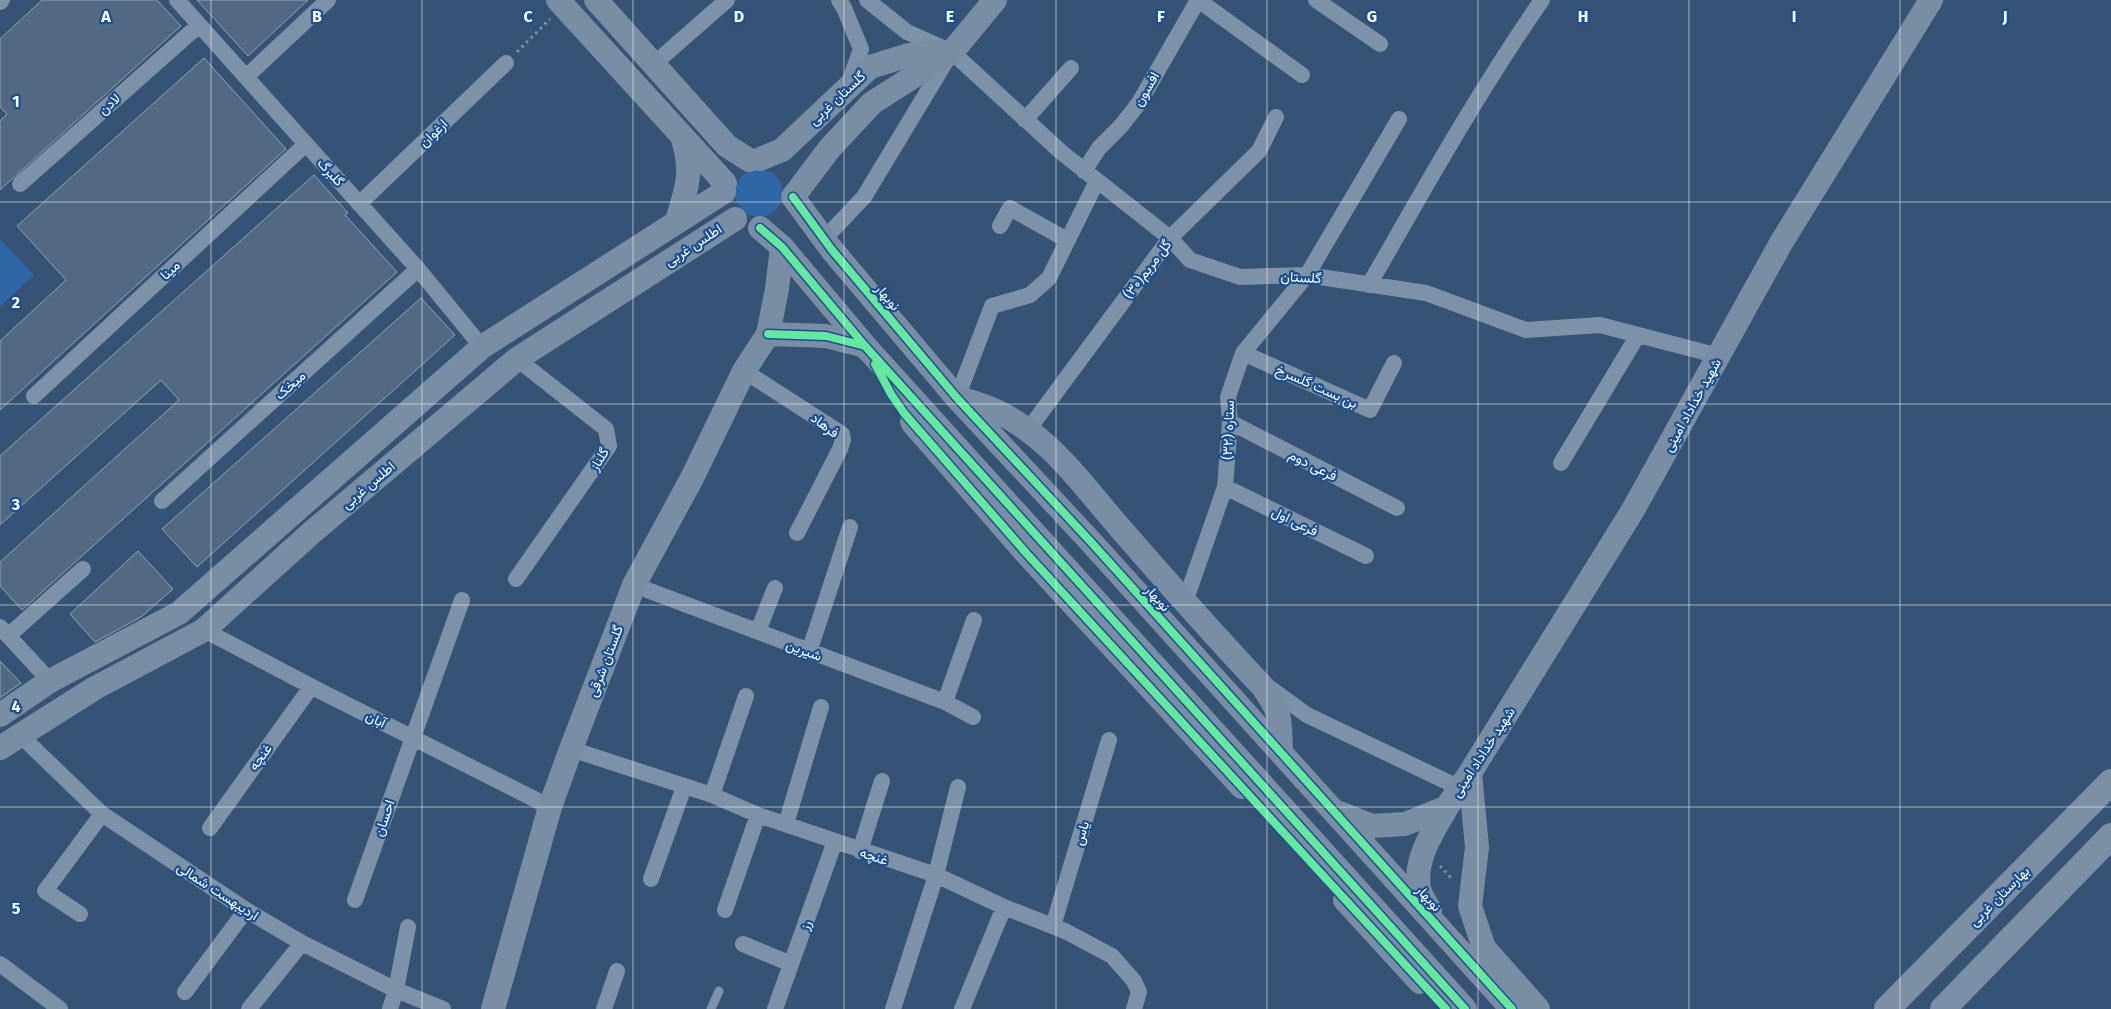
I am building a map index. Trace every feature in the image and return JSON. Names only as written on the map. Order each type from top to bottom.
[{"type":"main road","name":"بهارستان غربی","points":[[1887,1009],[2111,782]]},
{"type":"main road","points":[[1943,1009],[2111,836]]},
{"type":"street","name":"گلبرگ","points":[[177,0],[418,269],[482,347]]},
{"type":"street","points":[[246,77],[328,0]]},
{"type":"street","points":[[596,0],[727,146],[755,159],[778,164],[790,178],[793,197]]},
{"type":"street","points":[[654,64],[727,0]]},
{"type":"street","points":[[839,0],[860,49],[848,86]]},
{"type":"street","name":"گلستان","points":[[867,0],[908,32],[952,52],[1025,120],[1091,176],[1170,238],[1190,260],[1240,277],[1306,276],[1426,293],[1526,330],[1600,325],[1719,356]]},
{"type":"street","points":[[824,239],[864,197],[952,52],[996,0]]},
{"type":"street","points":[[1198,0],[1302,75]]},
{"type":"street","name":"افسون","points":[[957,398],[992,306],[1030,295],[1049,278],[1067,240],[1091,176],[1099,148],[1121,126],[1139,103],[1198,0]]},
{"type":"street","points":[[1316,0],[1380,44]]},
{"type":"street","points":[[1369,285],[1506,51],[1542,0]]},
{"type":"street","name":"شهید خداداد امینی","points":[[1438,927],[1419,889],[1420,863],[1430,835],[1634,510],[1781,243],[1931,0]]},
{"type":"street","points":[[561,3],[724,187]]},
{"type":"street","name":"لادن","points":[[20,184],[199,25]]},
{"type":"street","points":[[755,159],[734,168],[724,187],[726,206],[735,219],[751,227],[760,228],[778,222],[790,206],[793,197],[830,148],[872,103],[952,52]]},
{"type":"street","name":"گلستان غربی","points":[[755,159],[782,150],[870,67],[909,55],[952,52]]},
{"type":"street","name":"ارغوان","points":[[359,204],[506,63]]},
{"type":"street","points":[[1025,120],[1071,68]]},
{"type":"street","name":"گل مریم(۳۰)","points":[[1028,430],[1170,238],[1259,151],[1276,118]]},
{"type":"street","name":"ستاره (۳۲)","points":[[1185,602],[1225,487],[1230,422],[1228,397],[1243,354],[1306,276],[1399,119]]},
{"type":"street","points":[[677,221],[688,185],[690,161],[683,139]]},
{"type":"street","name":"مینا","points":[[34,396],[306,144]]},
{"type":"street","name":"اطلس غربی","points":[[0,715],[50,681],[179,613],[482,347],[677,221],[724,187]]},
{"type":"street","name":"نوبهار","points":[[793,197],[824,239],[957,398],[1281,752],[1512,1009]]},
{"type":"street","points":[[1000,226],[1010,208],[1067,240]]},
{"type":"street","name":"اطلس غربی","points":[[9,741],[95,688],[204,630],[310,534],[517,359],[735,219]]},
{"type":"street","points":[[760,228],[782,247],[865,346],[1190,705],[1289,827]]},
{"type":"street","name":"گلستان شرقی","points":[[493,1009],[550,807],[571,749],[634,585],[692,478],[744,371],[768,334],[777,289],[782,247]]},
{"type":"street","name":"میخک","points":[[162,500],[418,269]]},
{"type":"street","points":[[768,334],[826,336],[865,346],[890,394],[904,413],[1027,554],[1289,827],[1399,948],[1446,1009]]},
{"type":"street","points":[[1561,463],[1638,335]]},
{"type":"street","name":"بن بست گلسرخ","points":[[1243,354],[1370,410],[1394,364]]},
{"type":"street","name":"گلناز","points":[[516,579],[609,446],[606,429],[517,359]]},
{"type":"street","name":"فرهاد","points":[[744,371],[842,434],[843,440],[840,449],[797,533]]},
{"type":"street","points":[[957,398],[986,405],[1028,430],[1054,453],[1251,674],[1275,704],[1280,716],[1281,752]]},
{"type":"street","name":"فرعی دوم","points":[[1230,422],[1397,508]]},
{"type":"street","name":"فرعی اول","points":[[1225,487],[1366,556]]},
{"type":"street","points":[[809,652],[850,527]]},
{"type":"street","points":[[50,681],[4,632],[83,569]]},
{"type":"street","name":"شیرین","points":[[634,585],[945,702],[973,717]]},
{"type":"street","points":[[758,631],[775,588]]},
{"type":"street","name":"احسان","points":[[355,900],[462,600]]},
{"type":"street","points":[[945,702],[974,620]]},
{"type":"street","name":"آبان","points":[[204,630],[311,687],[550,807]]},
{"type":"street","points":[[1251,674],[1307,715],[1459,789],[1477,847],[1470,906],[1484,948],[1538,1009]]},
{"type":"street","points":[[1190,705],[1190,693],[1197,685],[1206,682],[1219,684]]},
{"type":"street","name":"غنچه","points":[[210,828],[311,687]]},
{"type":"street","points":[[712,795],[746,696]]},
{"type":"street","points":[[786,824],[821,707]]},
{"type":"street","name":"یاس","points":[[1053,926],[1109,740]]},
{"type":"street","name":"اردیبهست شمالی","points":[[9,741],[102,814],[246,910],[302,943],[396,990],[443,1009]]},
{"type":"street","name":"غنچه","points":[[571,749],[712,795],[758,815],[936,876],[1004,907],[1053,926],[1112,956],[1134,981],[1139,992],[1134,1009]]},
{"type":"street","points":[[860,851],[882,781]]},
{"type":"street","points":[[651,880],[684,787]]},
{"type":"street","points":[[893,1009],[936,876],[958,787]]},
{"type":"street","points":[[1335,812],[1372,826],[1405,824],[1459,789]]},
{"type":"street","points":[[80,914],[45,891],[102,814]]},
{"type":"street","points":[[725,910],[758,815]]},
{"type":"street","name":"رز","points":[[775,1009],[834,841]]},
{"type":"street","points":[[962,1009],[1004,907]]},
{"type":"street","points":[[185,992],[246,910]]},
{"type":"street","points":[[390,1009],[396,990],[408,927]]},
{"type":"street","points":[[249,1009],[302,943]]},
{"type":"street","points":[[743,944],[791,964]]},
{"type":"street","points":[[1399,948],[1465,1009]]},
{"type":"street","points":[[0,964],[60,1009]]},
{"type":"street","points":[[604,1009],[617,971]]},
{"type":"lane","points":[[711,1009],[719,991]]},
{"type":"path","points":[[506,63],[561,3]]},
{"type":"shaded area","points":[[754,169],[764,169],[776,176],[783,188],[783,198],[776,210],[764,217],[754,217],[746,213],[739,206],[735,198],[735,188],[739,180],[746,173]]},
{"type":"shaded area","points":[[0,239],[34,275],[0,307]]},
{"type":"building","points":[[42,0],[157,0],[181,26],[0,190],[0,121],[7,114],[0,107],[0,39]]},
{"type":"building","points":[[197,0],[308,0],[248,56]]},
{"type":"building","points":[[204,58],[286,149],[0,410],[0,341],[66,280],[17,226]]},
{"type":"building","points":[[314,175],[348,213],[345,215],[397,272],[22,610],[0,586],[0,562],[179,400],[161,380],[0,525],[0,456]]},
{"type":"building","points":[[421,298],[455,335],[197,567],[162,529]]},
{"type":"building","points":[[138,551],[173,589],[141,617],[95,642],[70,614]]},
{"type":"building","points":[[0,661],[21,683],[0,698]]},
{"type":"cycle path","points":[[793,197],[832,250],[957,398],[1091,542],[1512,1009]]},
{"type":"cycle path","points":[[760,228],[782,247],[865,346],[1465,1009]]},
{"type":"cycle path","points":[[768,334],[826,336],[865,346]]},
{"type":"cycle path","points":[[875,364],[891,394],[904,413],[1027,554],[1446,1009]]}]
